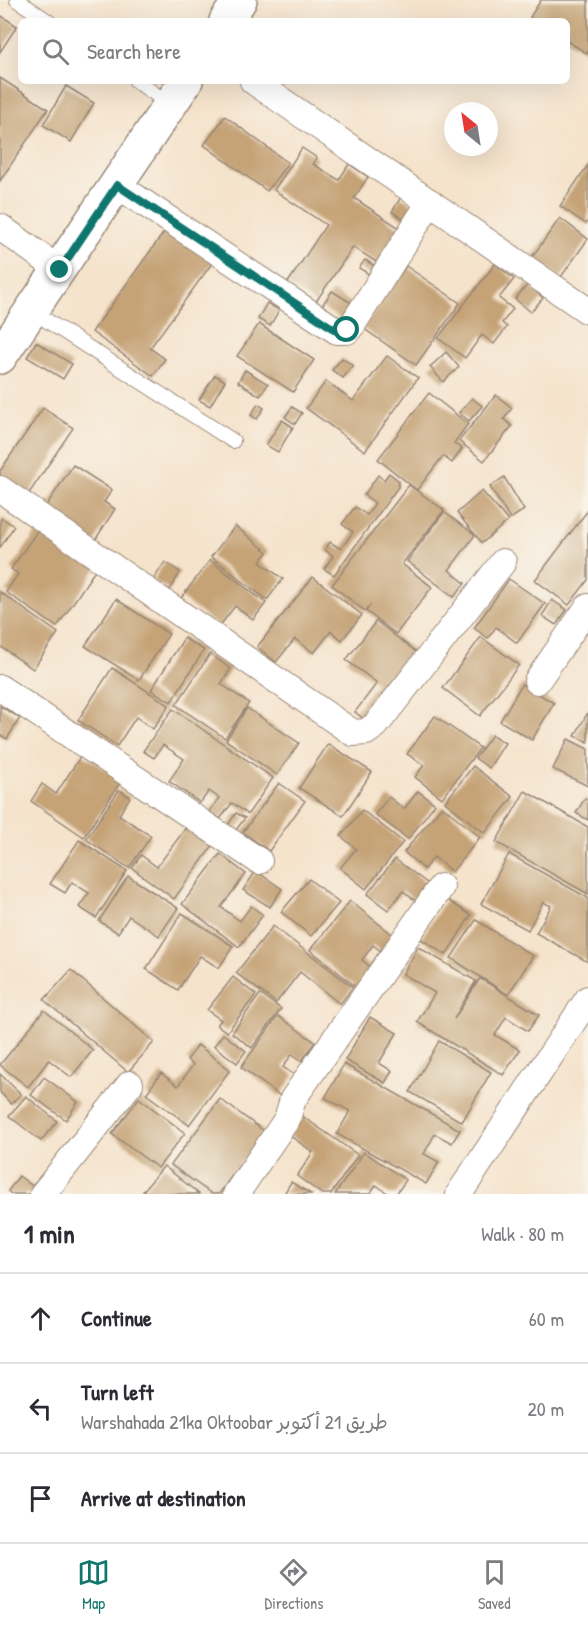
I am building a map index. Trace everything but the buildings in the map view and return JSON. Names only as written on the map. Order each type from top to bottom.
[{"type":"main road","points":[[228,18],[240,0]]},
{"type":"main road","points":[[0,357],[179,93]]},
{"type":"street","points":[[257,84],[587,307]]},
{"type":"street","points":[[117,185],[337,331],[347,330],[353,324],[430,202]]},
{"type":"street","points":[[0,227],[60,270]]},
{"type":"street","points":[[0,489],[353,733],[366,732],[376,725],[503,562]]},
{"type":"street","points":[[537,681],[588,607]]},
{"type":"street","points":[[0,688],[259,861]]},
{"type":"street","points":[[236,1194],[287,1119],[293,1099],[441,887]]},
{"type":"street","points":[[459,1194],[588,999]]},
{"type":"street","points":[[43,1194],[130,1084]]},
{"type":"lane","points":[[17,0],[44,18]]},
{"type":"lane","points":[[147,84],[179,93]]},
{"type":"lane","points":[[32,311],[233,441]]},
{"type":"route","points":[[60,270],[117,185],[337,331],[347,330]]}]
